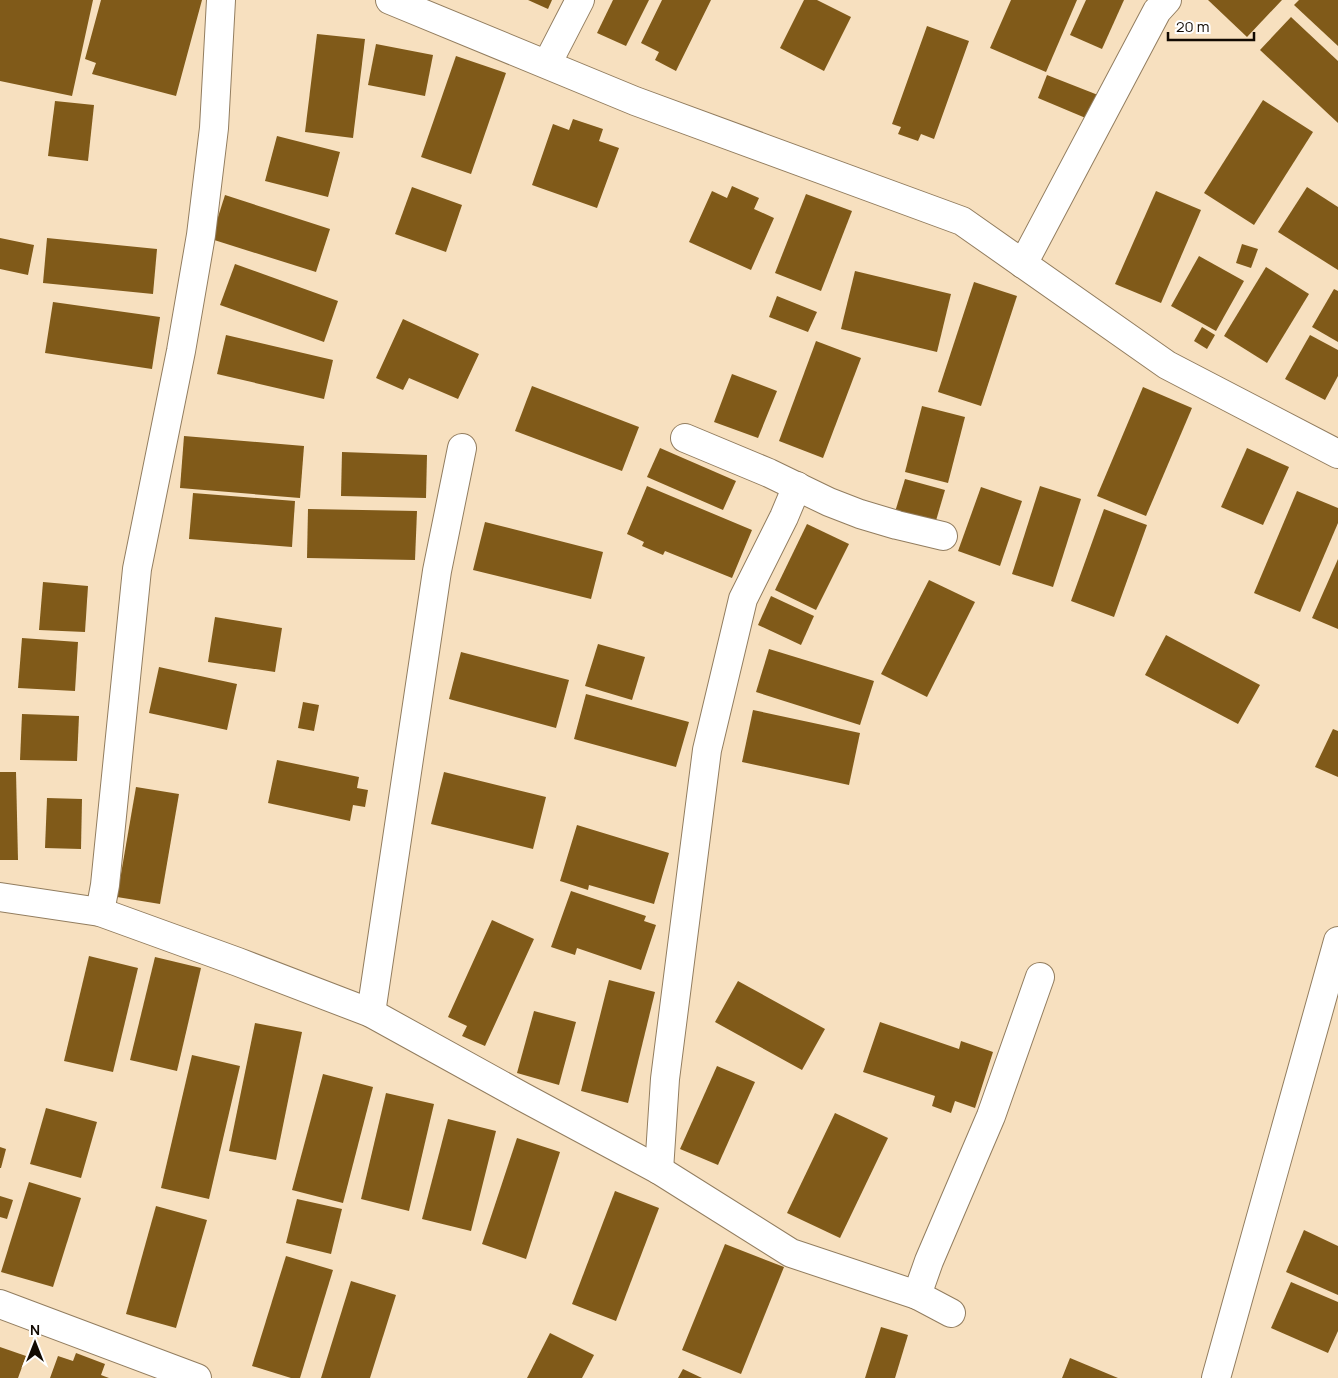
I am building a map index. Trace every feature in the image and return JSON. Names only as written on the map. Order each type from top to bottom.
[{"type":"street","points":[[100,912],[105,885],[137,570],[181,352],[201,235],[214,128],[221,0]]},
{"type":"street","points":[[390,0],[635,101],[962,221],[1167,365],[1338,454]]},
{"type":"street","points":[[547,64],[580,0]]},
{"type":"street","points":[[1023,264],[1157,12],[1167,0]]},
{"type":"street","points":[[685,438],[860,514],[943,536]]},
{"type":"street","points":[[371,1013],[437,571],[462,448]]},
{"type":"street","points":[[659,1170],[665,1078],[706,750],[743,599],[784,517],[797,486]]},
{"type":"street","points":[[0,897],[100,912],[371,1013],[659,1170],[791,1253],[918,1295],[951,1313]]},
{"type":"street","points":[[1216,1378],[1338,942]]},
{"type":"street","points":[[918,1295],[929,1261],[990,1116],[1040,977]]},
{"type":"street","points":[[0,1304],[196,1378]]},
{"type":"building","points":[[0,0],[93,0],[72,96],[0,81]]},
{"type":"building","points":[[101,0],[202,0],[176,96],[92,74],[96,63],[85,59]]},
{"type":"building","points":[[528,0],[552,0],[548,9]]},
{"type":"building","points":[[613,0],[649,0],[626,46],[597,33]]},
{"type":"building","points":[[662,0],[711,0],[676,71],[655,60],[659,52],[641,43]]},
{"type":"building","points":[[804,0],[817,0],[851,17],[824,71],[780,48]]},
{"type":"building","points":[[1011,0],[1077,0],[1046,72],[990,48]]},
{"type":"building","points":[[1086,0],[1124,0],[1102,49],[1070,35]]},
{"type":"building","points":[[1208,0],[1282,0],[1247,37]]},
{"type":"building","points":[[1299,0],[1338,0],[1338,46],[1294,5]]},
{"type":"building","points":[[1291,17],[1338,61],[1338,123],[1260,50]]},
{"type":"building","points":[[927,26],[969,41],[934,139],[921,134],[918,141],[898,134],[901,127],[892,124]]},
{"type":"building","points":[[317,34],[365,39],[353,138],[305,132]]},
{"type":"building","points":[[376,44],[433,55],[425,96],[368,85]]},
{"type":"building","points":[[456,56],[506,73],[471,174],[421,157]]},
{"type":"building","points":[[1047,75],[1098,95],[1088,119],[1038,98]]},
{"type":"building","points":[[1263,100],[1313,132],[1254,225],[1204,193]]},
{"type":"building","points":[[55,101],[94,105],[88,161],[48,156]]},
{"type":"building","points":[[573,119],[603,129],[599,141],[619,148],[597,208],[532,185],[553,124],[569,130]]},
{"type":"building","points":[[277,136],[340,152],[328,197],[265,181]]},
{"type":"building","points":[[732,186],[759,198],[754,209],[774,218],[751,270],[689,242],[712,191],[727,198]]},
{"type":"building","points":[[412,187],[462,205],[446,252],[395,234]]},
{"type":"building","points":[[1307,187],[1338,207],[1338,270],[1278,232]]},
{"type":"building","points":[[1156,191],[1201,210],[1161,303],[1115,284]]},
{"type":"building","points":[[806,194],[852,211],[821,291],[775,273]]},
{"type":"building","points":[[225,195],[330,229],[316,272],[211,239]]},
{"type":"building","points":[[0,238],[34,245],[28,275],[0,269]]},
{"type":"building","points":[[47,238],[157,249],[153,294],[43,283]]},
{"type":"building","points":[[1242,244],[1258,249],[1251,268],[1236,263]]},
{"type":"building","points":[[1199,256],[1244,281],[1216,331],[1171,306]]},
{"type":"building","points":[[235,264],[338,301],[324,342],[220,305]]},
{"type":"building","points":[[1266,267],[1309,294],[1267,363],[1224,336]]},
{"type":"building","points":[[855,271],[951,294],[937,352],[841,329]]},
{"type":"building","points":[[974,282],[1017,296],[981,406],[938,392]]},
{"type":"building","points":[[1334,289],[1338,291],[1338,342],[1312,327]]},
{"type":"building","points":[[777,296],[817,312],[808,332],[769,317]]},
{"type":"building","points":[[53,302],[160,317],[152,369],[45,353]]},
{"type":"building","points":[[403,319],[479,354],[458,399],[409,378],[403,390],[376,378]]},
{"type":"building","points":[[1202,327],[1215,335],[1207,349],[1194,341]]},
{"type":"building","points":[[226,335],[333,360],[324,399],[217,374]]},
{"type":"building","points":[[1310,335],[1338,350],[1338,376],[1325,400],[1285,379]]},
{"type":"building","points":[[816,341],[861,358],[823,458],[779,441]]},
{"type":"building","points":[[732,374],[777,391],[758,438],[714,422]]},
{"type":"building","points":[[532,386],[639,427],[622,471],[515,431]]},
{"type":"building","points":[[1143,387],[1192,408],[1146,516],[1097,496]]},
{"type":"building","points":[[922,406],[965,417],[948,483],[905,472]]},
{"type":"building","points":[[184,436],[304,446],[300,498],[180,488]]},
{"type":"building","points":[[660,448],[736,481],[723,510],[647,477]]},
{"type":"building","points":[[1247,448],[1289,467],[1263,525],[1221,507]]},
{"type":"building","points":[[342,452],[427,455],[426,498],[341,496]]},
{"type":"building","points":[[905,479],[945,490],[935,524],[895,512]]},
{"type":"building","points":[[647,486],[752,530],[732,578],[665,551],[663,555],[642,546],[644,542],[627,534]]},
{"type":"building","points":[[1040,486],[1081,499],[1053,587],[1012,574]]},
{"type":"building","points":[[981,487],[1022,501],[1000,566],[958,551]]},
{"type":"building","points":[[1297,491],[1338,508],[1338,523],[1300,612],[1254,593]]},
{"type":"building","points":[[193,493],[295,501],[292,547],[189,539]]},
{"type":"building","points":[[308,509],[417,511],[415,560],[307,558]]},
{"type":"building","points":[[1104,509],[1147,525],[1114,617],[1071,601]]},
{"type":"building","points":[[485,522],[603,552],[591,599],[473,570]]},
{"type":"building","points":[[807,524],[849,544],[816,610],[775,590]]},
{"type":"building","points":[[1338,559],[1338,629],[1312,618]]},
{"type":"building","points":[[929,580],[975,602],[927,697],[881,674]]},
{"type":"building","points":[[43,582],[88,586],[85,632],[39,630]]},
{"type":"building","points":[[771,596],[814,616],[801,645],[758,625]]},
{"type":"building","points":[[215,617],[282,628],[275,672],[208,662]]},
{"type":"building","points":[[1166,635],[1260,685],[1238,724],[1145,675]]},
{"type":"building","points":[[22,638],[78,642],[75,691],[18,688]]},
{"type":"building","points":[[598,644],[645,657],[632,700],[585,686]]},
{"type":"building","points":[[769,649],[874,681],[860,725],[756,692]]},
{"type":"building","points":[[461,652],[569,680],[556,728],[449,699]]},
{"type":"building","points":[[159,667],[237,684],[227,730],[149,713]]},
{"type":"building","points":[[586,694],[689,722],[676,767],[574,739]]},
{"type":"building","points":[[303,702],[319,705],[314,731],[298,728]]},
{"type":"building","points":[[753,710],[860,733],[849,785],[742,762]]},
{"type":"building","points":[[22,714],[79,716],[77,761],[20,760]]},
{"type":"building","points":[[1333,729],[1338,731],[1338,777],[1315,767]]},
{"type":"building","points":[[277,760],[359,777],[357,788],[368,790],[365,807],[353,805],[350,821],[268,803]]},
{"type":"building","points":[[0,772],[16,772],[18,860],[0,860]]},
{"type":"building","points":[[444,772],[546,797],[533,849],[431,824]]},
{"type":"building","points":[[136,787],[179,794],[160,904],[117,897]]},
{"type":"building","points":[[47,798],[82,799],[81,849],[45,848]]},
{"type":"building","points":[[577,825],[669,853],[654,904],[589,885],[588,890],[560,881]]},
{"type":"building","points":[[571,891],[646,916],[644,921],[656,925],[641,970],[577,948],[575,955],[551,947]]},
{"type":"building","points":[[492,920],[534,939],[485,1046],[462,1036],[467,1026],[448,1017]]},
{"type":"building","points":[[89,956],[138,968],[113,1072],[64,1061]]},
{"type":"building","points":[[155,957],[201,968],[177,1071],[130,1060]]},
{"type":"building","points":[[609,980],[655,992],[628,1103],[581,1091]]},
{"type":"building","points":[[738,981],[825,1029],[802,1070],[715,1022]]},
{"type":"building","points":[[534,1011],[576,1022],[559,1085],[517,1073]]},
{"type":"building","points":[[880,1022],[959,1049],[961,1041],[993,1052],[975,1108],[955,1101],[951,1113],[932,1106],[935,1096],[863,1072]]},
{"type":"building","points":[[255,1023],[302,1032],[276,1160],[229,1151]]},
{"type":"building","points":[[192,1055],[240,1066],[209,1199],[161,1188]]},
{"type":"building","points":[[717,1066],[755,1082],[718,1165],[680,1149]]},
{"type":"building","points":[[323,1074],[373,1087],[343,1203],[292,1190]]},
{"type":"building","points":[[386,1093],[434,1104],[409,1211],[361,1199]]},
{"type":"building","points":[[46,1108],[97,1122],[81,1178],[30,1164]]},
{"type":"building","points":[[835,1113],[888,1138],[840,1238],[787,1213]]},
{"type":"building","points":[[448,1119],[496,1131],[471,1231],[422,1219]]},
{"type":"building","points":[[517,1138],[560,1152],[526,1259],[482,1244]]},
{"type":"building","points":[[0,1147],[6,1149],[1,1168],[0,1168]]},
{"type":"building","points":[[29,1182],[81,1198],[53,1287],[1,1272]]},
{"type":"building","points":[[615,1191],[659,1208],[616,1321],[572,1304]]},
{"type":"building","points":[[0,1196],[13,1200],[7,1219],[0,1217]]},
{"type":"building","points":[[297,1199],[342,1209],[331,1254],[286,1243]]},
{"type":"building","points":[[156,1206],[207,1220],[176,1328],[126,1314]]},
{"type":"building","points":[[1304,1230],[1338,1246],[1338,1295],[1286,1272]]},
{"type":"building","points":[[725,1244],[784,1267],[741,1374],[682,1350]]},
{"type":"building","points":[[286,1256],[333,1270],[300,1378],[291,1378],[252,1366]]},
{"type":"building","points":[[351,1281],[396,1295],[370,1378],[321,1378]]},
{"type":"building","points":[[1291,1282],[1338,1302],[1338,1331],[1328,1353],[1271,1328]]},
{"type":"building","points":[[881,1327],[908,1335],[895,1378],[865,1378]]},
{"type":"building","points":[[550,1333],[594,1355],[582,1378],[527,1378]]},
{"type":"building","points":[[0,1347],[26,1356],[18,1378],[0,1378]]},
{"type":"building","points":[[76,1353],[105,1364],[101,1375],[109,1378],[50,1378],[58,1356],[73,1361]]},
{"type":"building","points":[[1070,1358],[1118,1378],[1062,1378]]},
{"type":"building","points":[[683,1369],[702,1378],[678,1378]]}]
